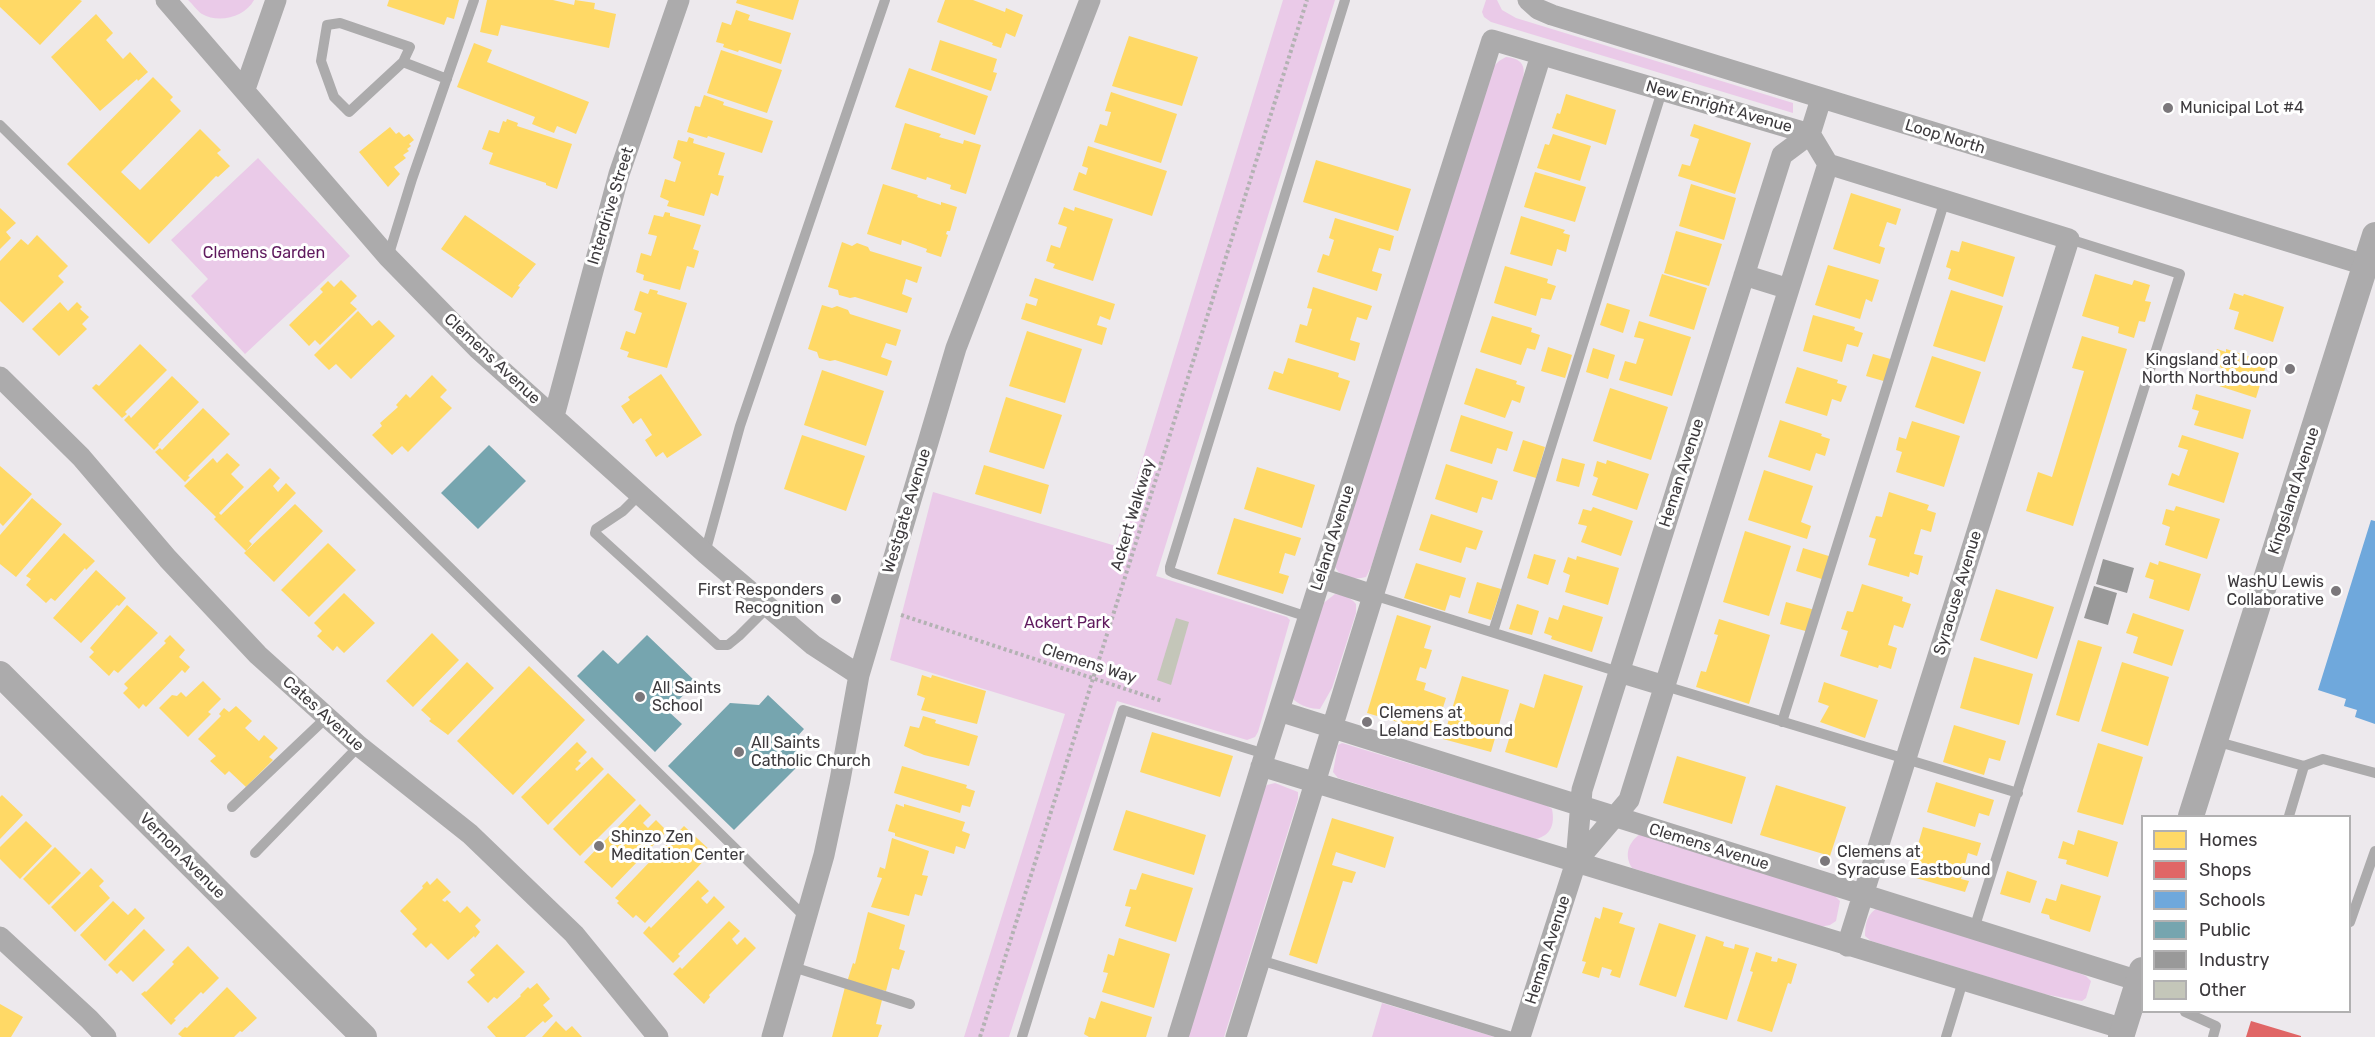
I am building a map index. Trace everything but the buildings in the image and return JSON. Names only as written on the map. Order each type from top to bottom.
[{"type":"street","name":"Clemens Avenue","points":[[166,0],[388,256],[478,349],[768,607],[813,645],[860,675]]},
{"type":"street","points":[[245,89],[276,0]]},
{"type":"street","name":"Interdrive Street","points":[[554,416],[619,174],[679,0]]},
{"type":"street","name":"Westgate Avenue","points":[[772,1037],[807,919],[838,791],[860,675],[956,348],[1090,0]]},
{"type":"street","name":"Loop North","points":[[1528,0],[1538,9],[1552,15],[2365,265]]},
{"type":"street","name":"Leland Avenue","points":[[1178,1037],[1278,711],[1492,40]]},
{"type":"street","name":"New Enright Avenue","points":[[1492,40],[1810,134],[1828,164]]},
{"type":"street","points":[[1236,1037],[1541,55]]},
{"type":"street","points":[[1810,134],[1821,99]]},
{"type":"street","name":"Heman Avenue","points":[[1520,1037],[1576,862],[1582,790],[1782,155],[1810,134]]},
{"type":"street","points":[[1828,164],[2069,239]]},
{"type":"street","name":"Heman Avenue","points":[[1576,862],[1629,800],[1828,164]]},
{"type":"street","name":"Kingsland Avenue","points":[[2191,815],[2375,235]]},
{"type":"street","name":"Syracuse Avenue","points":[[1846,946],[2069,239]]},
{"type":"street","points":[[1744,275],[1789,289]]},
{"type":"street","name":"Cates Avenue","points":[[0,377],[81,457],[168,559],[258,655],[359,746],[470,834],[574,934],[658,1037]]},
{"type":"street","points":[[1321,578],[1373,595]]},
{"type":"street","points":[[1619,672],[1665,686]]},
{"type":"street","name":"Vernon Avenue","points":[[0,674],[364,1037]]},
{"type":"street","name":"Clemens Avenue","points":[[1278,711],[1614,818],[2141,978]]},
{"type":"street","points":[[1263,760],[1314,782],[1963,981],[2123,1033],[2141,978]]},
{"type":"street","points":[[0,937],[106,1037]]},
{"type":"lane","points":[[388,256],[474,0]]},
{"type":"lane","points":[[705,553],[740,426],[885,0]]},
{"type":"lane","points":[[1308,617],[1174,573],[1170,571],[1170,567],[1345,0]]},
{"type":"lane","points":[[339,23],[410,47],[404,62],[349,112],[334,97],[321,61],[327,25],[339,23]]},
{"type":"lane","points":[[404,62],[447,79]]},
{"type":"lane","points":[[1493,632],[1662,91]]},
{"type":"lane","points":[[0,124],[807,919]]},
{"type":"lane","points":[[1782,722],[1945,200]]},
{"type":"lane","points":[[1974,929],[2180,274],[2069,239]]},
{"type":"lane","points":[[640,494],[623,511],[596,529],[595,533],[718,645],[728,645],[734,641],[768,607]]},
{"type":"lane","points":[[1373,595],[1619,672]]},
{"type":"lane","points":[[1665,686],[2018,793]]},
{"type":"lane","points":[[1022,1037],[1123,710],[1263,760]]},
{"type":"lane","points":[[232,807],[327,717]]},
{"type":"lane","points":[[2215,741],[2304,766],[2323,759],[2375,773]]},
{"type":"lane","points":[[255,854],[359,746]]},
{"type":"lane","points":[[2289,815],[2304,766]]},
{"type":"lane","points":[[2351,917],[2375,851]]},
{"type":"lane","points":[[1260,960],[1512,1037]]},
{"type":"lane","points":[[793,967],[910,1004]]},
{"type":"lane","points":[[1946,1037],[1963,981]]},
{"type":"lane","points":[[2190,1013],[2216,1026],[2213,1037]]},
{"type":"path","name":"Ackert Walkway","points":[[980,1037],[1308,0]]},
{"type":"path","name":"Clemens Way","points":[[901,615],[1171,704]]},
{"type":"green space","points":[[188,0],[254,0],[238,15],[216,18],[202,14]]},
{"type":"green space","name":"Ackert Park","points":[[1283,0],[1335,0],[1156,576],[1287,617],[1290,620],[1258,732],[1255,737],[1247,740],[1117,701],[1009,1037],[964,1037],[1065,714],[890,660],[933,492],[1116,546]]},
{"type":"green space","points":[[1486,0],[1497,0],[1502,10],[1516,18],[1793,103],[1793,113],[1491,22],[1484,17],[1482,12]]},
{"type":"green space","points":[[1506,57],[1519,61],[1524,69],[1520,92],[1371,567],[1366,577],[1348,577],[1341,574],[1335,567],[1489,71]]},
{"type":"green space","name":"Clemens Garden","points":[[258,158],[350,256],[245,354],[191,296],[208,279],[171,240]]},
{"type":"green space","points":[[1335,594],[1347,597],[1354,602],[1356,613],[1332,688],[1320,709],[1310,708],[1294,700],[1292,692],[1321,605]]},
{"type":"green space","points":[[1342,743],[1546,805],[1552,809],[1551,828],[1545,835],[1536,839],[1338,778],[1333,772],[1338,745]]},
{"type":"green space","points":[[1275,783],[1298,792],[1298,799],[1224,1037],[1185,1037],[1264,789],[1267,785]]},
{"type":"green space","points":[[1640,834],[1834,895],[1840,901],[1836,921],[1820,927],[1632,868],[1628,858],[1628,849]]},
{"type":"green space","points":[[1879,907],[2054,963],[2086,976],[2091,981],[2086,998],[2082,1001],[2044,994],[1871,941],[1865,936],[1866,923],[1872,912]]},
{"type":"green space","points":[[1382,1003],[1495,1037],[1372,1037]]},
{"type":"place","name":"Municipal Lot #4","points":[[2168,108]]},
{"type":"place","name":"Kingsland at Loop North Northbound","points":[[2290,369]]},
{"type":"place","name":"WashU Lewis Collaborative","points":[[2336,591]]},
{"type":"place","name":"First Responders Recognition","points":[[836,599]]},
{"type":"place","name":"All Saints School","points":[[640,697]]},
{"type":"place","name":"Clemens at Leland Eastbound","points":[[1367,722]]},
{"type":"place","name":"All Saints Catholic Church","points":[[739,752]]},
{"type":"place","name":"Shinzo Zen Meditation Center","points":[[599,846]]},
{"type":"place","name":"Clemens at Syracuse Eastbound","points":[[1825,861]]}]
